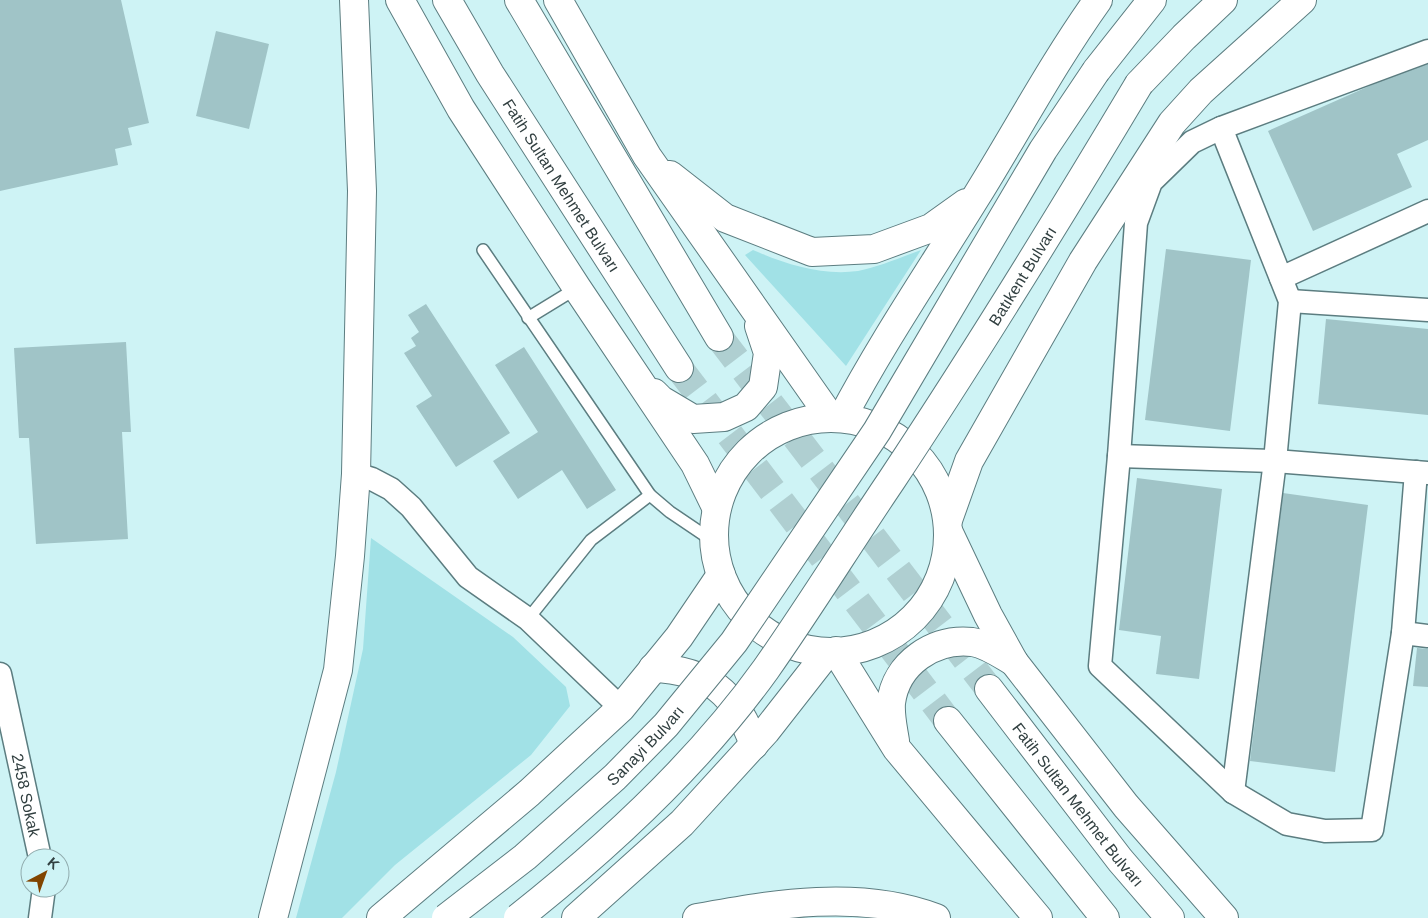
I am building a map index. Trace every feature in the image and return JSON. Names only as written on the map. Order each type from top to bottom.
[{"type":"main road","points":[[273,918],[338,670],[356,474],[362,191],[354,0]]},
{"type":"main road","points":[[400,0],[462,109],[577,288],[695,464],[716,507]]},
{"type":"main road","name":"Fatih Sultan Mehmet Bulvarı","points":[[447,0],[490,74],[679,368]]},
{"type":"main road","points":[[519,0],[719,337]]},
{"type":"main road","points":[[558,0],[647,156],[739,289],[837,418]]},
{"type":"main road","points":[[837,418],[977,195],[1064,48],[1098,0]]},
{"type":"main road","name":"Sanayi Bulvarı","points":[[446,918],[525,857],[615,777],[666,725],[734,642],[877,431],[1043,150],[1096,71],[1152,0]]},
{"type":"main road","name":"Batıkent Bulvarı","points":[[518,918],[554,889],[613,836],[694,757],[765,670],[968,363],[1139,84],[1223,0]]},
{"type":"main road","points":[[1224,918],[1126,806],[1014,662],[988,615],[948,525],[936,481],[911,448],[871,424],[837,418],[797,422],[760,441],[733,470],[716,507],[714,541],[720,575],[740,610],[771,636],[799,647],[831,652],[867,647],[903,629],[930,598],[946,561],[948,525],[970,461],[1083,260],[1172,123],[1201,91],[1302,0]]},
{"type":"main road","points":[[647,156],[725,218],[812,252],[874,249],[931,228],[977,195]]},
{"type":"main road","points":[[629,366],[661,400],[694,419],[724,417],[746,407],[763,387],[768,353],[758,322],[739,289]]},
{"type":"main road","points":[[381,918],[529,793],[620,708],[679,637],[720,575]]},
{"type":"main road","points":[[897,749],[891,720],[891,701],[903,672],[924,650],[947,643],[974,642],[994,650],[1014,662]]},
{"type":"main road","points":[[576,918],[682,824],[754,745],[831,652]]},
{"type":"main road","points":[[831,652],[897,749],[1038,918]]},
{"type":"main road","points":[[653,668],[687,671],[723,691],[737,708],[754,745]]},
{"type":"main road","name":"Fatih Sultan Mehmet Bulvarı","points":[[989,689],[1120,860],[1170,918]]},
{"type":"main road","points":[[948,721],[1105,918]]},
{"type":"main road","points":[[697,918],[754,907],[857,900],[918,911],[936,918]]},
{"type":"street","points":[[1119,456],[1275,461],[1422,473],[1402,633],[1372,830],[1325,831],[1287,824],[1233,792],[1100,666],[1119,456],[1136,223],[1151,182],[1192,142],[1221,128],[1428,51]]},
{"type":"street","points":[[1221,128],[1290,301],[1275,461],[1233,792]]},
{"type":"street","points":[[1281,278],[1428,211]]},
{"type":"street","points":[[1290,301],[1428,310]]},
{"type":"street","points":[[356,474],[372,479],[391,489],[411,507],[468,577],[528,618],[620,708]]},
{"type":"street","points":[[1402,633],[1428,636]]},
{"type":"street","name":"2458 Sokak","points":[[0,674],[38,848]]},
{"type":"street","points":[[40,918],[43,898]]},
{"type":"lane","points":[[482,250],[650,496],[670,512],[714,541]]},
{"type":"lane","points":[[528,318],[577,288]]},
{"type":"lane","points":[[528,618],[590,540],[650,496]]},
{"type":"shaded area","points":[[753,250],[804,268],[844,272],[874,267],[921,250],[846,366],[745,255]]},
{"type":"shaded area","points":[[371,538],[513,637],[566,687],[570,706],[531,755],[395,865],[342,918],[296,918],[336,772],[363,649]]},
{"type":"building","points":[[0,0],[121,0],[149,123],[128,128],[132,145],[115,149],[118,165],[0,191]]},
{"type":"building","points":[[216,31],[269,44],[249,129],[196,116]]},
{"type":"building","points":[[1428,60],[1428,140],[1397,154],[1412,187],[1313,231],[1268,131]]},
{"type":"building","points":[[1166,249],[1251,260],[1230,431],[1145,420]]},
{"type":"building","points":[[426,304],[510,433],[456,467],[416,406],[432,396],[404,353],[416,346],[411,338],[419,332],[408,315]]},
{"type":"building","points":[[1326,319],[1428,329],[1428,415],[1318,404]]},
{"type":"building","points":[[126,342],[131,432],[122,432],[128,539],[36,544],[29,438],[19,438],[14,348]]},
{"type":"building","points":[[524,347],[616,490],[587,509],[562,470],[518,499],[493,461],[538,432],[495,365]]},
{"type":"building","points":[[1137,478],[1222,489],[1199,679],[1156,674],[1161,636],[1119,630]]},
{"type":"building","points":[[1283,493],[1368,505],[1335,772],[1250,761]]},
{"type":"building","points":[[1417,648],[1428,649],[1428,687],[1413,686]]},
{"type":"tunnel","points":[[719,337],[989,689]]},
{"type":"tunnel","points":[[679,368],[948,721]]}]
